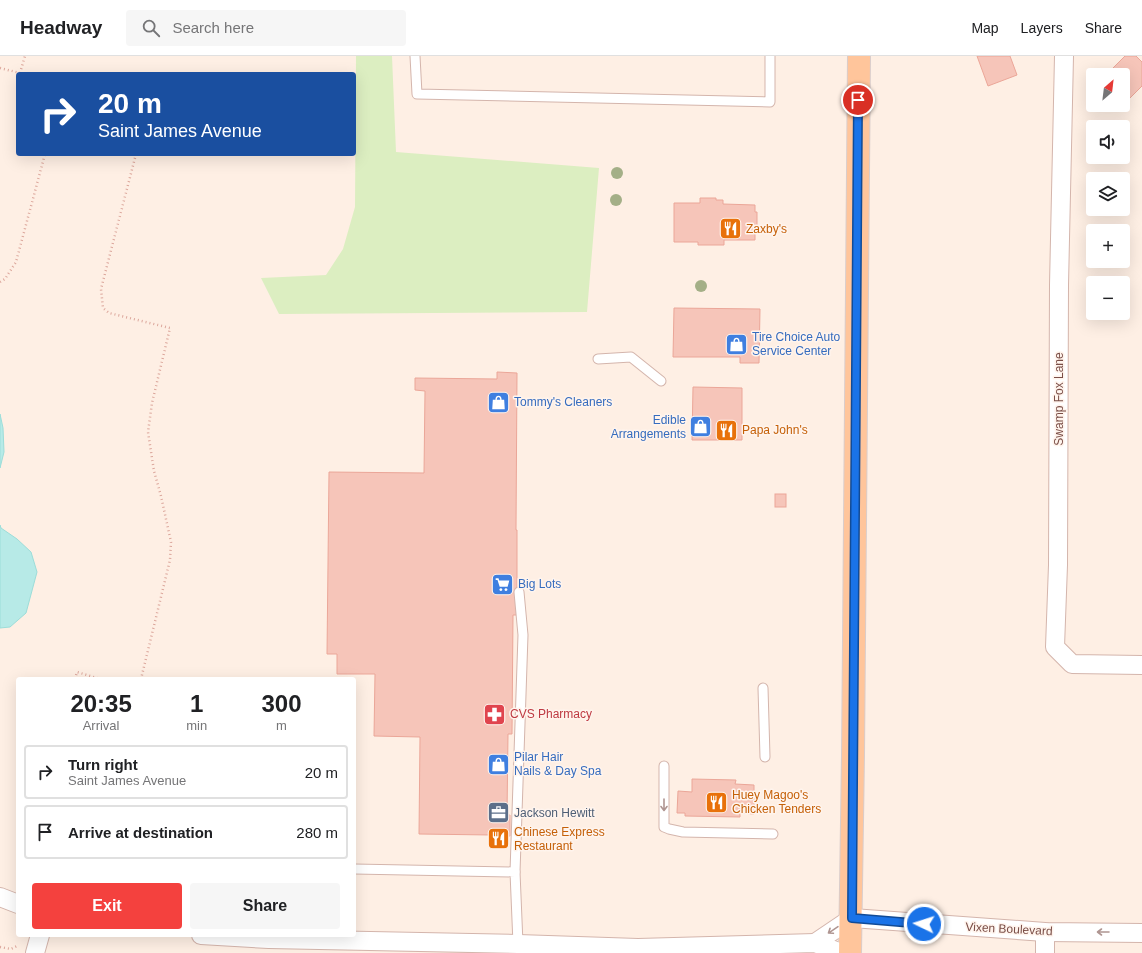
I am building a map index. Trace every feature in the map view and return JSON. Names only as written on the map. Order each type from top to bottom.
[{"type":"main road","points":[[850,953],[852,918],[859,56]]},
{"type":"street","name":"Swamp Fox Lane","points":[[1064,56],[1059,285],[1058,565],[1055,647],[1072,664],[1142,666]]},
{"type":"street","points":[[0,897],[16,903]]},
{"type":"street","name":"Vixen Boulevard","points":[[852,918],[1045,932],[1142,933]]},
{"type":"street","points":[[815,942],[852,918]]},
{"type":"street","points":[[1045,932],[1045,953]]},
{"type":"street","points":[[34,953],[39,937]]},
{"type":"street","points":[[235,937],[638,948],[815,942],[840,953]]},
{"type":"lane","points":[[415,56],[417,94],[770,102],[770,56]]},
{"type":"lane","points":[[598,359],[631,357],[660,382]]},
{"type":"lane","points":[[518,944],[515,872],[523,635],[520,592]]},
{"type":"lane","points":[[763,688],[765,757]]},
{"type":"lane","points":[[664,766],[664,827],[683,832],[773,834]]},
{"type":"lane","points":[[356,869],[515,872]]},
{"type":"path","points":[[20,72],[25,56]]},
{"type":"path","points":[[0,68],[16,72]]},
{"type":"path","points":[[0,282],[5,279],[16,262],[44,156]]},
{"type":"path","points":[[135,156],[101,289],[103,308],[109,313],[170,328],[152,402],[148,432],[154,471],[171,542],[170,560],[141,677]]},
{"type":"path","points":[[76,677],[77,672],[93,677]]},
{"type":"green space","points":[[356,56],[392,56],[396,152],[599,168],[587,312],[279,314],[261,278],[326,275],[343,249],[355,207]]},
{"type":"water","points":[[0,414],[3,428],[4,452],[0,468]]},
{"type":"water","points":[[0,525],[1,528],[17,539],[31,552],[37,572],[26,613],[10,627],[0,628]]},
{"type":"building","points":[[977,56],[1010,56],[1017,75],[988,86]]},
{"type":"building","points":[[1125,56],[1136,56],[1142,62],[1142,86],[1130,98],[1130,68],[1113,68]]},
{"type":"building","points":[[700,198],[716,198],[716,200],[723,200],[723,204],[755,205],[755,212],[757,212],[757,230],[755,230],[755,240],[724,240],[724,245],[698,245],[698,242],[674,242],[674,203],[700,203]]},
{"type":"building","points":[[674,308],[760,309],[759,363],[740,363],[740,357],[673,357]]},
{"type":"building","points":[[497,372],[517,373],[517,615],[513,615],[512,734],[508,734],[507,815],[510,815],[510,836],[419,834],[420,737],[374,736],[375,674],[337,674],[337,654],[327,654],[329,472],[424,473],[425,391],[415,390],[415,378],[497,379]]},
{"type":"building","points":[[693,387],[742,388],[742,440],[692,440]]},
{"type":"building","points":[[775,494],[786,494],[786,507],[775,507]]},
{"type":"building","name":"Huey Magoo's Chicken Tenders","points":[[692,779],[736,780],[735,784],[754,785],[754,814],[740,813],[740,817],[685,816],[685,813],[677,813],[678,791],[692,792]]},
{"type":"place","name":"Zaxby's","points":[[731,229]]},
{"type":"place","name":"Tire Choice Auto Service Center","points":[[737,344]]},
{"type":"place","name":"Tommy's Cleaners","points":[[499,402]]},
{"type":"place","name":"Edible Arrangements","points":[[701,427]]},
{"type":"place","name":"Papa John's","points":[[727,430]]},
{"type":"place","name":"Big Lots","points":[[502,584]]},
{"type":"place","name":"CVS Pharmacy","points":[[495,714]]},
{"type":"place","name":"Pilar Hair Nails & Day Spa","points":[[498,764]]},
{"type":"place","name":"Huey Magoo's Chicken Tenders","points":[[716,802]]},
{"type":"place","name":"Jackson Hewitt","points":[[499,813]]},
{"type":"place","name":"Chinese Express Restaurant","points":[[499,839]]},
{"type":"route","points":[[858,100],[852,918],[924,924]]}]
